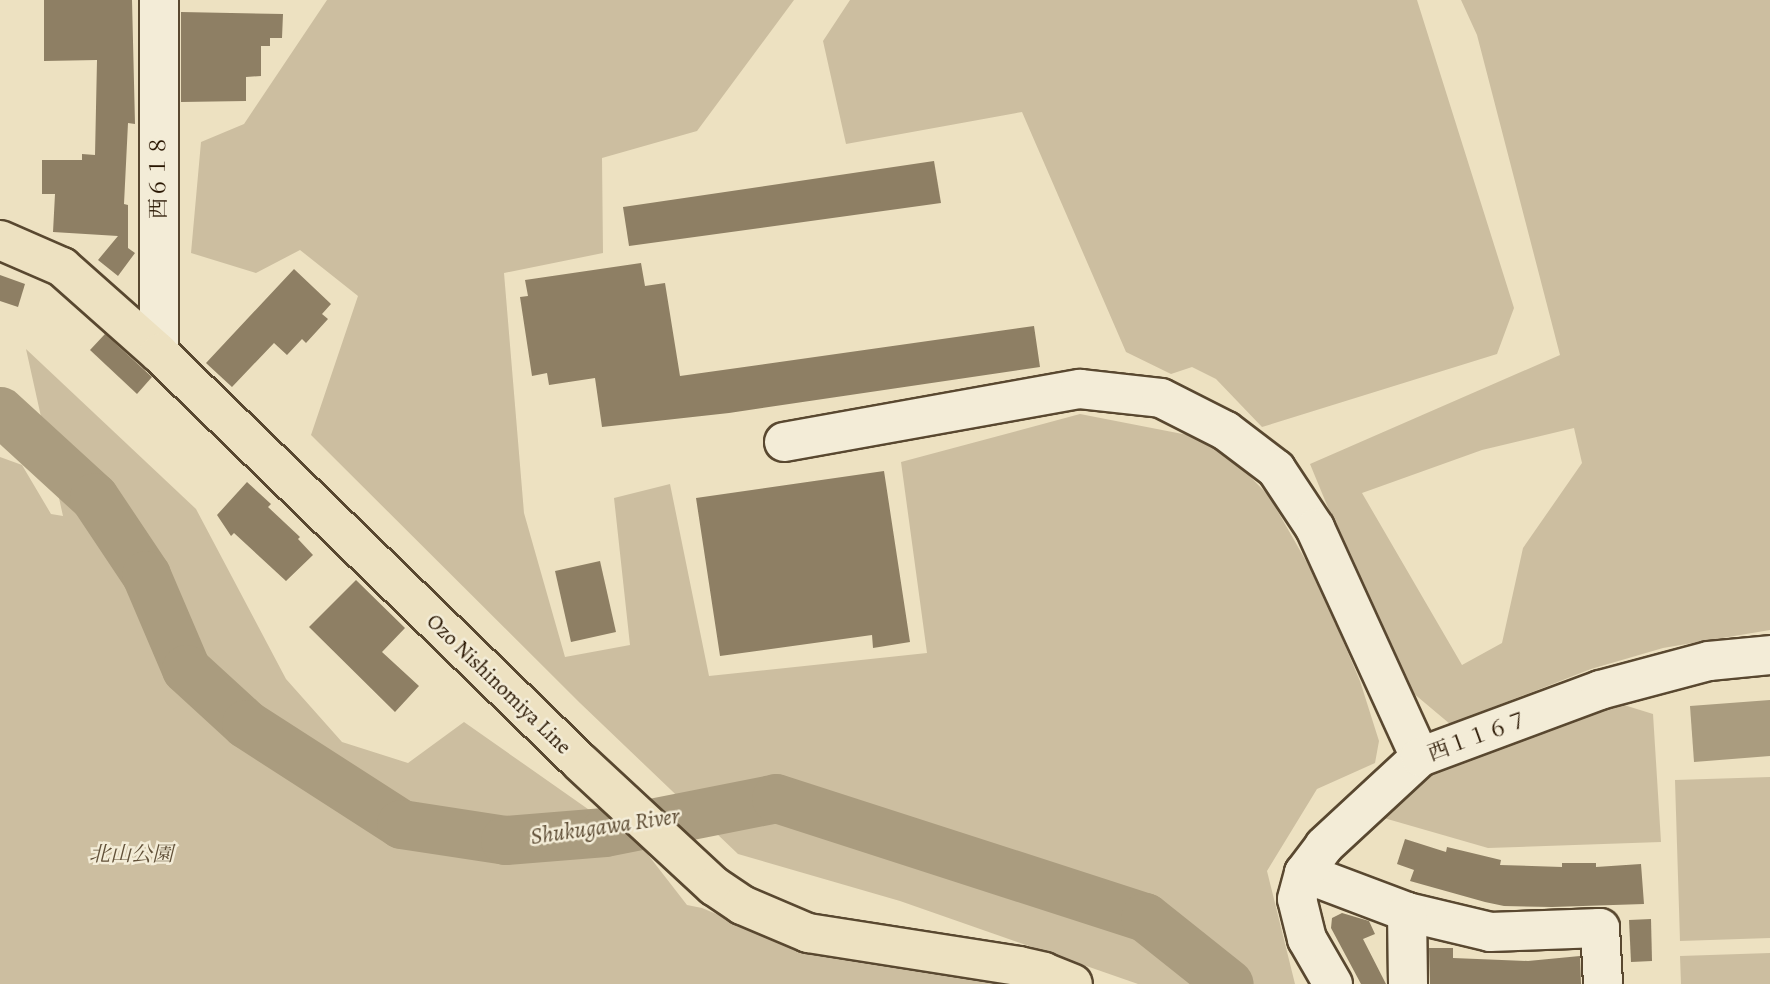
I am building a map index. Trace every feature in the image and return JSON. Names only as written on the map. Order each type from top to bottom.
[{"type":"main road","name":"Ozo Nishinomiya Line","points":[[0,240],[62,267],[159,354],[580,762],[691,866],[742,905],[808,933],[1019,966],[1044,972],[1073,984]]},
{"type":"street","name":"西６１８","points":[[159,0],[159,354]]},
{"type":"street","points":[[784,442],[1080,389],[1161,398],[1226,431],[1276,469],[1314,528],[1420,757]]},
{"type":"street","name":"西１１６７","points":[[1333,984],[1307,939],[1297,899],[1304,873],[1324,846],[1420,757],[1600,690],[1709,661],[1770,655]]},
{"type":"street","points":[[1304,873],[1407,912],[1490,932],[1601,928],[1604,984]]},
{"type":"street","points":[[1407,912],[1408,984]]},
{"type":"green space","points":[[327,0],[794,0],[697,131],[602,158],[603,253],[504,273],[524,513],[565,657],[630,645],[614,498],[670,484],[709,676],[927,653],[901,462],[1080,414],[1198,437],[1231,457],[1269,496],[1318,582],[1360,681],[1379,741],[1375,763],[1317,789],[1267,871],[1295,984],[1138,984],[900,901],[738,854],[580,703],[311,435],[358,296],[300,250],[256,273],[191,253],[201,142],[244,124]]},
{"type":"green space","points":[[850,0],[1417,0],[1514,308],[1497,354],[1262,427],[1216,379],[1192,367],[1171,374],[1126,352],[1022,112],[846,144],[823,41]]},
{"type":"green space","points":[[1461,0],[1770,0],[1770,630],[1663,648],[1591,669],[1450,724],[1400,682],[1310,464],[1560,355],[1477,35]],"holes":[[[1574,428],[1582,463],[1523,548],[1502,643],[1462,665],[1362,493],[1482,450]]]},
{"type":"green space","name":"北山公園","points":[[26,349],[196,509],[286,679],[342,742],[408,763],[464,722],[642,847],[687,905],[702,908],[801,949],[1012,984],[0,984],[0,457],[22,465],[51,514],[63,516]]},
{"type":"green space","points":[[1611,701],[1653,714],[1661,842],[1488,848],[1370,814],[1426,769]]},
{"type":"green space","points":[[1770,777],[1770,938],[1680,941],[1675,780]]},
{"type":"green space","points":[[1770,953],[1770,984],[1681,984],[1680,956]]},
{"type":"shaded area","points":[[1770,700],[1770,756],[1694,762],[1690,706]]},
{"type":"building","points":[[44,0],[132,0],[135,124],[128,123],[124,204],[128,205],[128,248],[135,253],[118,276],[98,260],[118,236],[53,232],[55,194],[42,194],[42,160],[82,160],[82,154],[95,155],[97,60],[44,61]]},
{"type":"building","points":[[181,12],[283,14],[282,38],[270,38],[270,46],[261,46],[261,76],[246,77],[246,101],[181,102]]},
{"type":"building","points":[[934,161],[941,203],[629,246],[623,207]]},
{"type":"building","points":[[641,263],[645,286],[665,283],[680,376],[1034,326],[1040,367],[729,413],[602,427],[595,378],[549,385],[547,373],[532,376],[520,297],[528,296],[525,280]]},
{"type":"building","points":[[294,269],[331,304],[322,314],[328,319],[306,343],[302,339],[287,355],[274,343],[232,387],[206,363]]},
{"type":"building","points":[[0,275],[25,284],[18,307],[0,301]]},
{"type":"building","points":[[105,334],[152,377],[137,394],[90,350]]},
{"type":"building","points":[[884,471],[910,642],[873,648],[872,635],[720,656],[696,498]]},
{"type":"building","points":[[247,482],[271,504],[268,507],[300,537],[298,539],[313,555],[286,581],[234,533],[231,536],[217,515]]},
{"type":"building","points":[[600,561],[616,632],[571,642],[555,571]]},
{"type":"building","points":[[356,580],[405,628],[382,652],[419,686],[395,712],[309,627]]},
{"type":"building","points":[[1405,839],[1446,852],[1447,847],[1501,860],[1500,865],[1562,867],[1562,863],[1596,863],[1596,867],[1641,864],[1644,904],[1552,907],[1504,906],[1485,902],[1410,881],[1414,870],[1397,864]]},
{"type":"building","points":[[1342,913],[1369,921],[1375,934],[1363,939],[1386,984],[1361,984],[1331,928],[1332,918]]},
{"type":"building","points":[[1651,919],[1652,961],[1631,962],[1629,920]]},
{"type":"building","points":[[1429,948],[1453,948],[1453,958],[1528,961],[1580,956],[1581,984],[1430,984]]},
{"type":"waterway","name":"Shukugawa River","points":[[0,411],[94,497],[146,575],[186,669],[246,724],[401,824],[505,840],[605,832],[776,798],[1145,917],[1229,984]]}]
